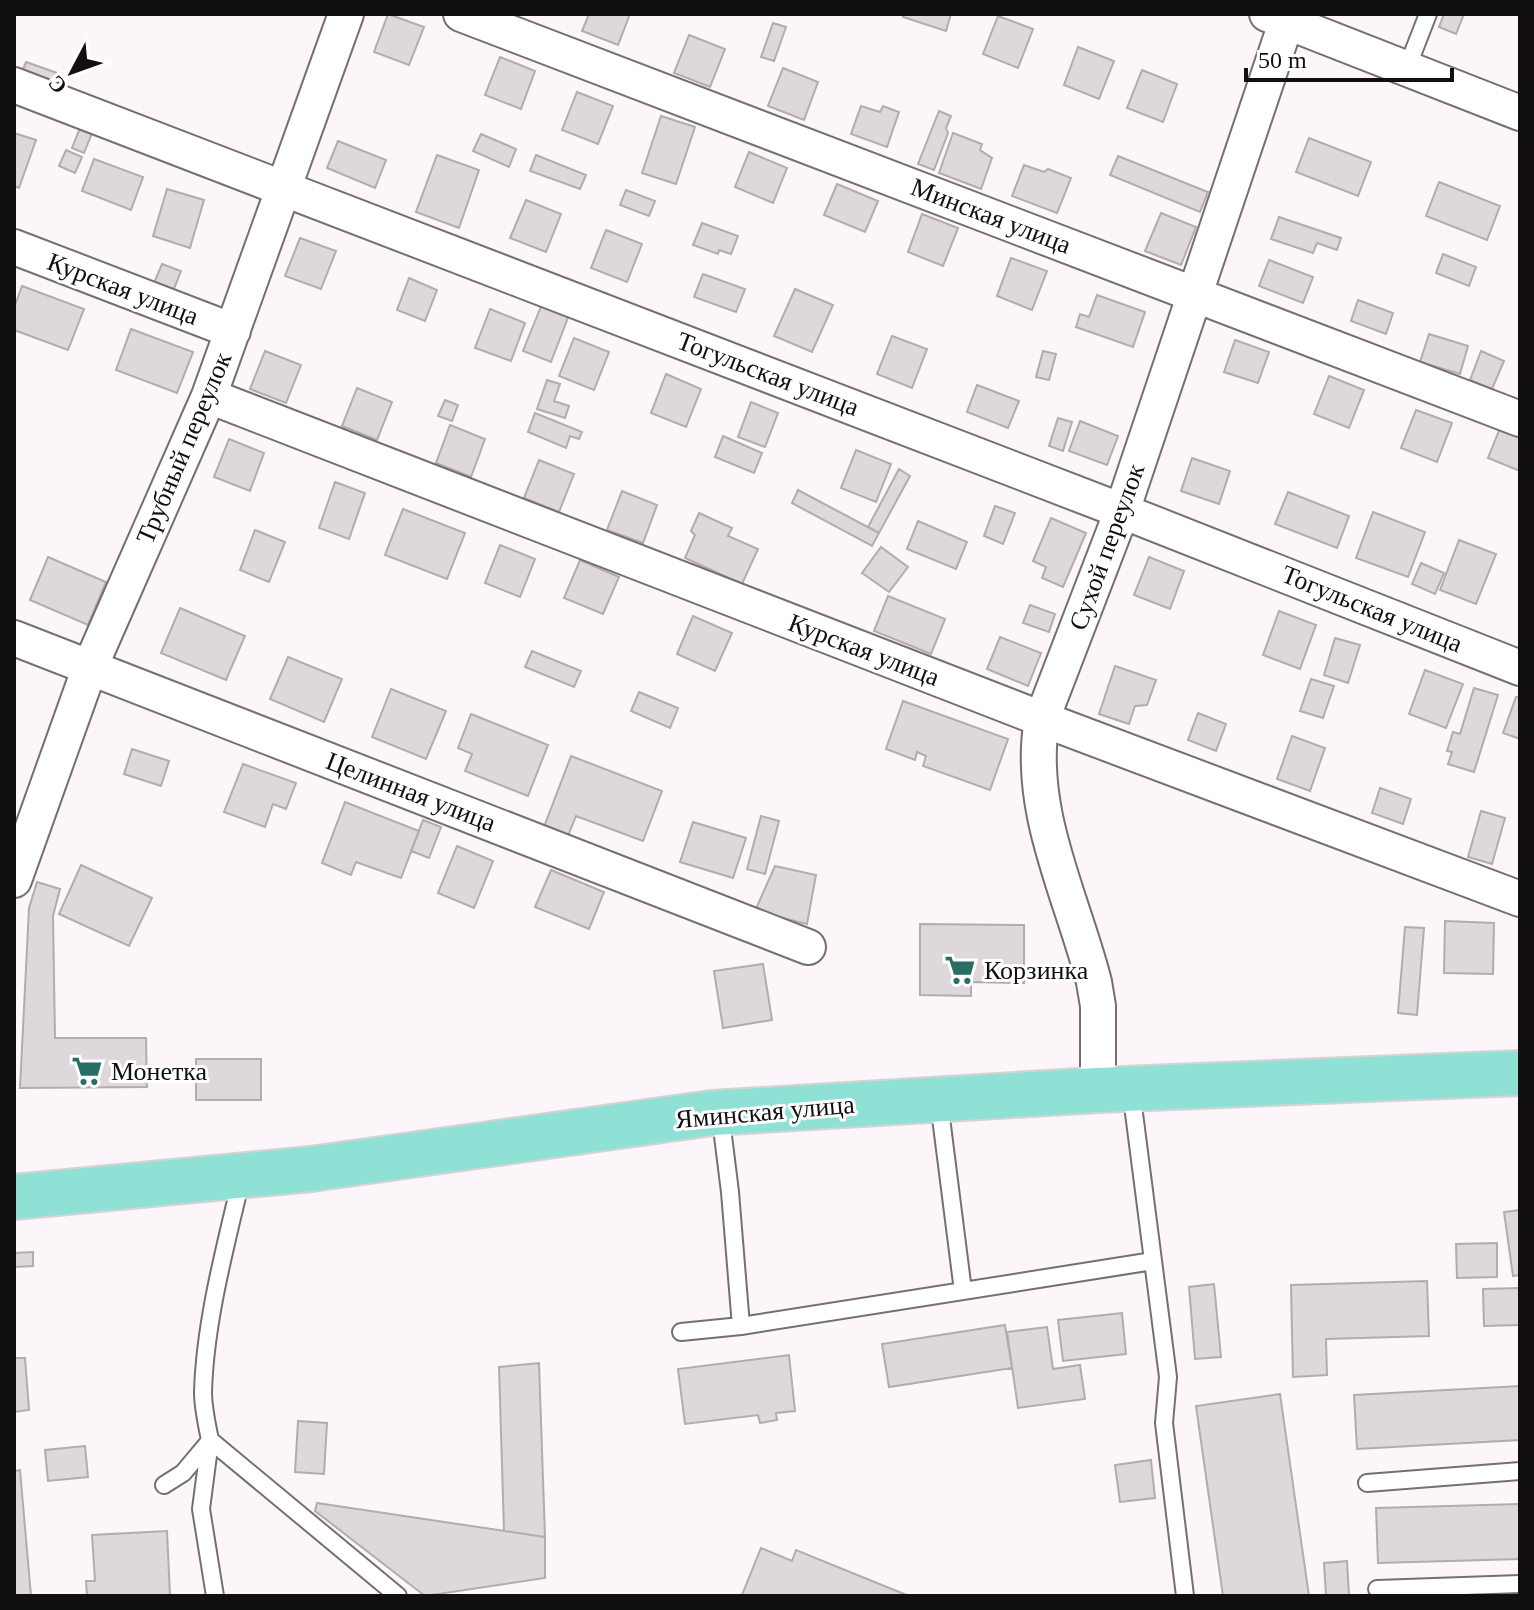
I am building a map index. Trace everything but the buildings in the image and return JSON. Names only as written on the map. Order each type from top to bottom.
[{"type":"main road","name":"Яминская улица","points":[[14,1197],[311,1169],[720,1112],[1114,1089],[1520,1073]]},
{"type":"street","name":"Трубный переулок","points":[[14,880],[90,667],[209,396],[346,14]]},
{"type":"street","name":"Минская улица","points":[[461,14],[1520,419]]},
{"type":"street","name":"Сухой переулок","points":[[1114,1089],[1087,956],[1050,842],[1040,776],[1039,738],[1042,719],[1122,511],[1195,294],[1281,16]]},
{"type":"street","points":[[1281,16],[1520,113]]},
{"type":"street","name":"Тогульская улица","points":[[14,85],[1122,511],[1520,668]]},
{"type":"street","name":"Курская улица","points":[[14,247],[233,331]]},
{"type":"street","name":"Курская улица","points":[[209,396],[1042,719],[1520,899]]},
{"type":"street","name":"Целинная улица","points":[[14,638],[808,947]]},
{"type":"lane","points":[[1407,68],[1428,14]]},
{"type":"lane","points":[[1114,1089],[1153,1261],[1168,1377],[1164,1423],[1185,1596]]},
{"type":"lane","points":[[939,1099],[963,1291]]},
{"type":"lane","points":[[720,1112],[741,1326]]},
{"type":"lane","points":[[215,1596],[201,1509],[210,1440],[203,1395],[221,1265],[243,1175]]},
{"type":"lane","points":[[681,1332],[741,1326],[1153,1261]]},
{"type":"lane","points":[[164,1485],[183,1473],[210,1440]]},
{"type":"lane","points":[[210,1440],[398,1596]]},
{"type":"lane","points":[[1367,1483],[1520,1471]]},
{"type":"lane","points":[[1377,1589],[1520,1584]]},
{"type":"place","name":"Корзинка","points":[[960,970]]},
{"type":"place","name":"Монетка","points":[[87,1071]]}]
